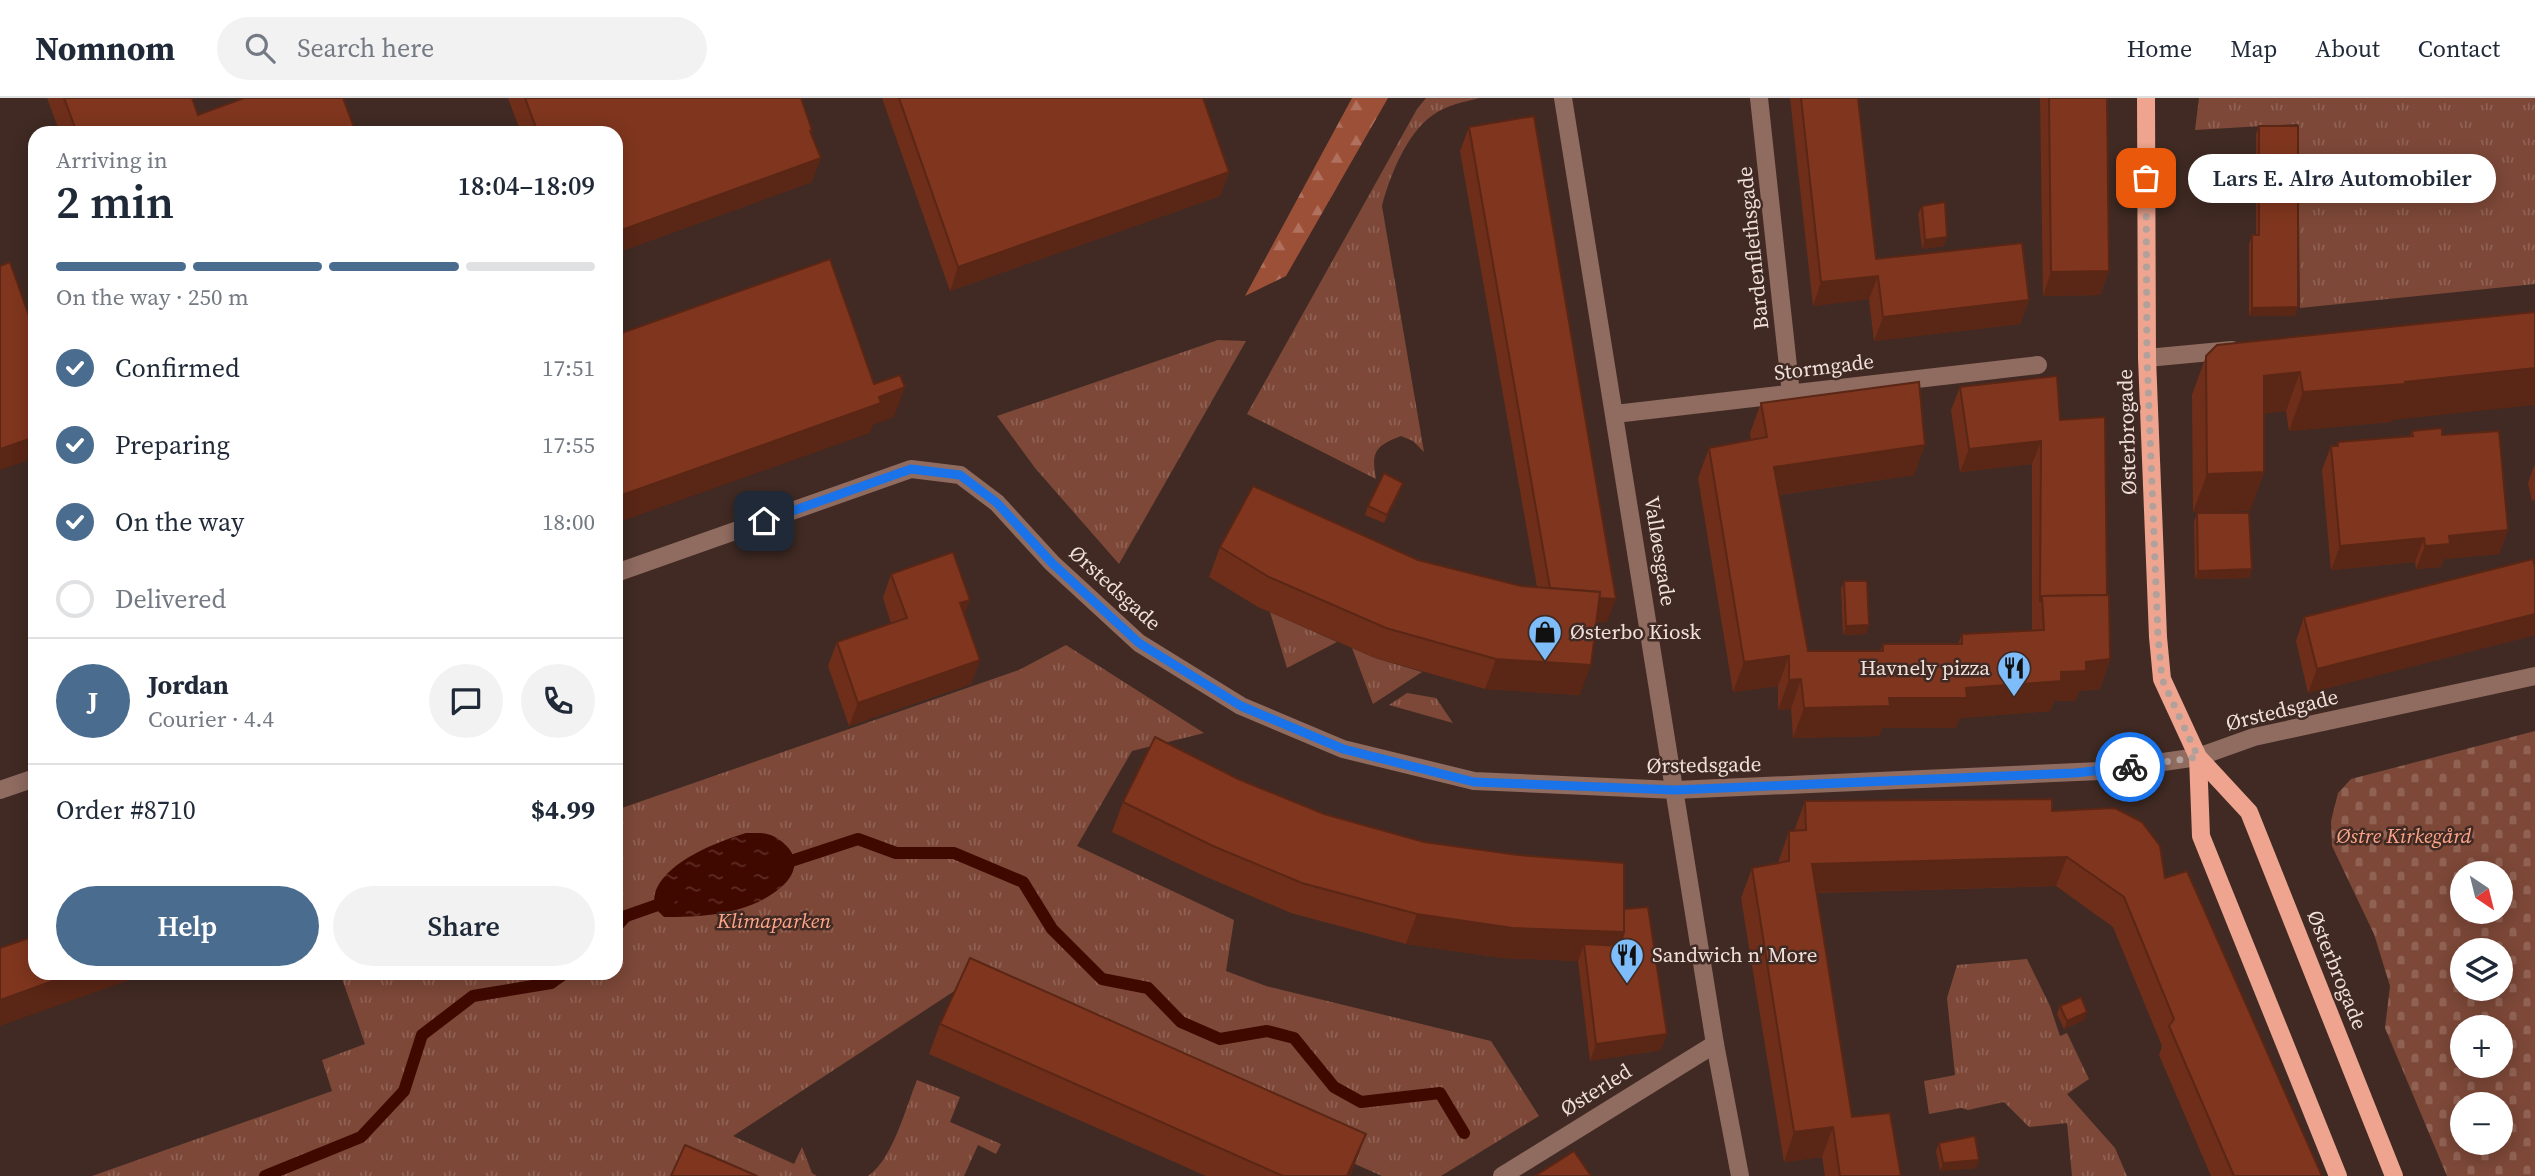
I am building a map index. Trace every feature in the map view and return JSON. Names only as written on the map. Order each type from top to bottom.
[{"type":"main road","name":"Østerbrogade","points":[[2146,98],[2147,358],[2162,679],[2198,757],[2249,812],[2394,1176]]},
{"type":"main road","name":"Østerbrogade","points":[[2198,757],[2201,836],[2338,1176]]},
{"type":"street","name":"Valløesgade","points":[[1563,98],[1715,1044],[1740,1176]]},
{"type":"street","name":"Bardenflethsgade","points":[[1759,98],[1791,394]]},
{"type":"street","points":[[2147,358],[2244,349]]},
{"type":"street","name":"Stormgade","points":[[1615,414],[2038,365]]},
{"type":"street","name":"Ørstedsgade","points":[[623,571],[911,469],[960,475],[997,503],[1052,563],[1139,643],[1241,706],[1343,749],[1474,782],[1675,790],[2088,772],[2198,757],[2254,737],[2535,676]]},
{"type":"street","points":[[0,790],[28,780]]},
{"type":"street","name":"Østerled","points":[[1502,1176],[1715,1044]]},
{"type":"green space","points":[[1352,98],[1388,98],[1286,276],[1245,296]]},
{"type":"green space","points":[[1426,98],[1480,98],[1444,109],[1433,115],[1415,132],[1400,156],[1382,206],[1424,452],[1413,441],[1401,436],[1385,443],[1375,456],[1376,479],[1247,414],[1417,109]]},
{"type":"green space","points":[[2199,98],[2535,98],[2535,284],[2300,308],[2298,124],[2195,130]]},
{"type":"green space","points":[[1218,340],[1246,341],[1119,564],[1035,468],[997,416]]},
{"type":"green space","points":[[1270,612],[1337,642],[1287,668]]},
{"type":"green space","name":"Klimaparken","points":[[1066,645],[1204,733],[1132,751],[1077,846],[1234,920],[1226,971],[1266,986],[1491,1041],[1539,1116],[1441,1176],[1382,1176],[959,988],[733,1136],[794,1164],[802,1147],[812,1173],[817,1176],[759,1176],[707,1153],[672,1176],[92,1176],[332,1091],[322,1060],[365,1044],[342,980],[623,980],[623,808],[1019,670]]},
{"type":"green space","points":[[1352,648],[1375,658],[1422,672],[1373,704]]},
{"type":"green space","points":[[1407,693],[1436,698],[1453,723],[1389,705]]},
{"type":"green space","name":"Østre Kirkegård","points":[[2535,731],[2535,1176],[2447,1176],[2385,1028],[2390,986],[2374,934],[2332,846],[2331,821],[2338,793],[2351,779]]},
{"type":"green space","points":[[2027,959],[2050,1006],[2060,1036],[2067,1033],[2089,1079],[2067,1094],[2115,1148],[2127,1176],[2072,1176],[2067,1123],[2029,1127],[2004,1102],[1968,1110],[1961,1108],[1929,1114],[1924,1081],[1955,1075],[1947,998],[1957,965]]},
{"type":"green space","points":[[917,1080],[960,1097],[950,1122],[1001,1144],[996,1154],[978,1145],[964,1176],[868,1176],[885,1158]]},
{"type":"water","points":[[746,833],[770,835],[790,851],[794,858],[792,874],[779,889],[757,902],[718,914],[664,917],[654,907],[656,890],[671,870],[708,847]]},
{"type":"building","points":[[64,98],[192,98],[198,115],[244,98],[343,98],[353,126],[74,126]]},
{"type":"building","points":[[525,98],[801,98],[821,158],[623,229],[623,126],[535,126]]},
{"type":"building","points":[[899,98],[1203,98],[1229,172],[958,267]]},
{"type":"building","points":[[1801,98],[1858,98],[1876,259],[2022,243],[2029,300],[1883,317],[1878,276],[1821,282]]},
{"type":"building","points":[[2049,98],[2107,98],[2109,271],[2051,272]]},
{"type":"building","points":[[1534,116],[1616,599],[1599,598],[1600,592],[1550,588],[1469,127]]},
{"type":"building","points":[[2259,126],[2298,126],[2298,307],[2252,308],[2252,235],[2259,235]]},
{"type":"building","points":[[1945,202],[1947,237],[1925,240],[1922,206]]},
{"type":"building","points":[[830,259],[874,384],[900,375],[905,387],[879,397],[881,403],[623,495],[623,333]]},
{"type":"building","points":[[10,262],[28,313],[28,439],[0,449],[0,266]]},
{"type":"building","points":[[2535,312],[2535,368],[2405,384],[2303,392],[2300,372],[2264,376],[2264,472],[2207,474],[2206,356],[2217,345]]},
{"type":"building","points":[[2057,376],[2060,420],[2105,417],[2107,595],[2042,596],[2040,602],[2041,441],[1969,449],[1960,387]]},
{"type":"building","points":[[1919,382],[1925,445],[1774,467],[1808,651],[1883,651],[1883,644],[1962,644],[1962,634],[2044,630],[2042,596],[2109,595],[2110,659],[2086,662],[2086,671],[2061,672],[2061,681],[1966,688],[1967,698],[1889,698],[1890,706],[1804,708],[1801,679],[1789,680],[1789,656],[1744,662],[1709,448],[1767,437],[1761,403]]},
{"type":"building","points":[[2442,428],[2442,435],[2499,431],[2508,530],[2449,536],[2450,544],[2425,546],[2424,538],[2340,546],[2331,446],[2338,446],[2338,442],[2413,436],[2412,431]]},
{"type":"building","points":[[1384,473],[1403,483],[1387,515],[1368,506]]},
{"type":"building","points":[[1253,486],[1418,560],[1521,586],[1600,592],[1591,665],[1496,659],[1386,628],[1269,577],[1220,547]]},
{"type":"building","points":[[2197,513],[2249,513],[2252,569],[2198,571]]},
{"type":"building","points":[[953,552],[970,600],[960,603],[980,660],[858,703],[837,642],[907,618],[891,574]]},
{"type":"building","points":[[2533,559],[2535,614],[2317,669],[2304,617]]},
{"type":"building","points":[[1844,581],[1867,581],[1869,625],[1846,626]]},
{"type":"building","points":[[1155,737],[1238,779],[1324,814],[1424,842],[1518,855],[1624,863],[1624,932],[1513,928],[1417,914],[1302,883],[1213,846],[1123,802]]},
{"type":"building","points":[[2052,799],[2052,811],[2115,808],[2142,822],[2160,846],[2165,878],[2187,871],[2322,1176],[2234,1176],[2169,1026],[2174,1019],[2124,897],[2067,857],[1812,864],[1852,1117],[1890,1113],[1901,1176],[1840,1176],[1833,1127],[1794,1132],[1752,868],[1789,861],[1789,831],[1806,830],[1805,801]]},
{"type":"building","points":[[1648,907],[1667,1034],[1596,1044],[1584,944],[1620,946],[1624,932],[1624,909]]},
{"type":"building","points":[[28,938],[28,980],[56,980],[0,1000],[0,948]]},
{"type":"building","points":[[970,958],[1366,1134],[1347,1176],[1283,1176],[940,1024]]},
{"type":"building","points":[[2081,997],[2087,1012],[2067,1021],[2060,1006]]},
{"type":"building","points":[[1975,1136],[1979,1160],[1943,1163],[1939,1143]]},
{"type":"building","points":[[685,1145],[757,1176],[671,1176]]},
{"type":"building","points":[[1574,1151],[1591,1176],[1535,1176]]},
{"type":"waterway","points":[[782,864],[858,839],[896,853],[954,853],[1023,882],[1052,929],[1102,979],[1148,988],[1181,1022],[1220,1039],[1267,1031],[1294,1038],[1334,1087],[1361,1102],[1440,1093],[1464,1133]]},
{"type":"waterway","points":[[623,919],[669,901]]},
{"type":"waterway","points":[[265,1176],[361,1137],[404,1091],[422,1035],[473,996],[551,983],[555,980]]},
{"type":"way so far","points":[[2130,767],[2198,757],[2162,679],[2158,637],[2147,358],[2146,178]]},
{"type":"place","name":"Lars E. Alrø Automobiler","points":[[2146,178]]},
{"type":"place","name":"Østerbo Kiosk","points":[[1545,662]]},
{"type":"place","name":"Havnely pizza","points":[[2014,698]]},
{"type":"place","name":"Sandwich n' More","points":[[1627,985]]},
{"type":"route","points":[[764,521],[911,469],[960,475],[997,503],[1052,563],[1139,643],[1241,706],[1343,749],[1474,782],[1675,790],[2075,773],[2130,767]]}]
